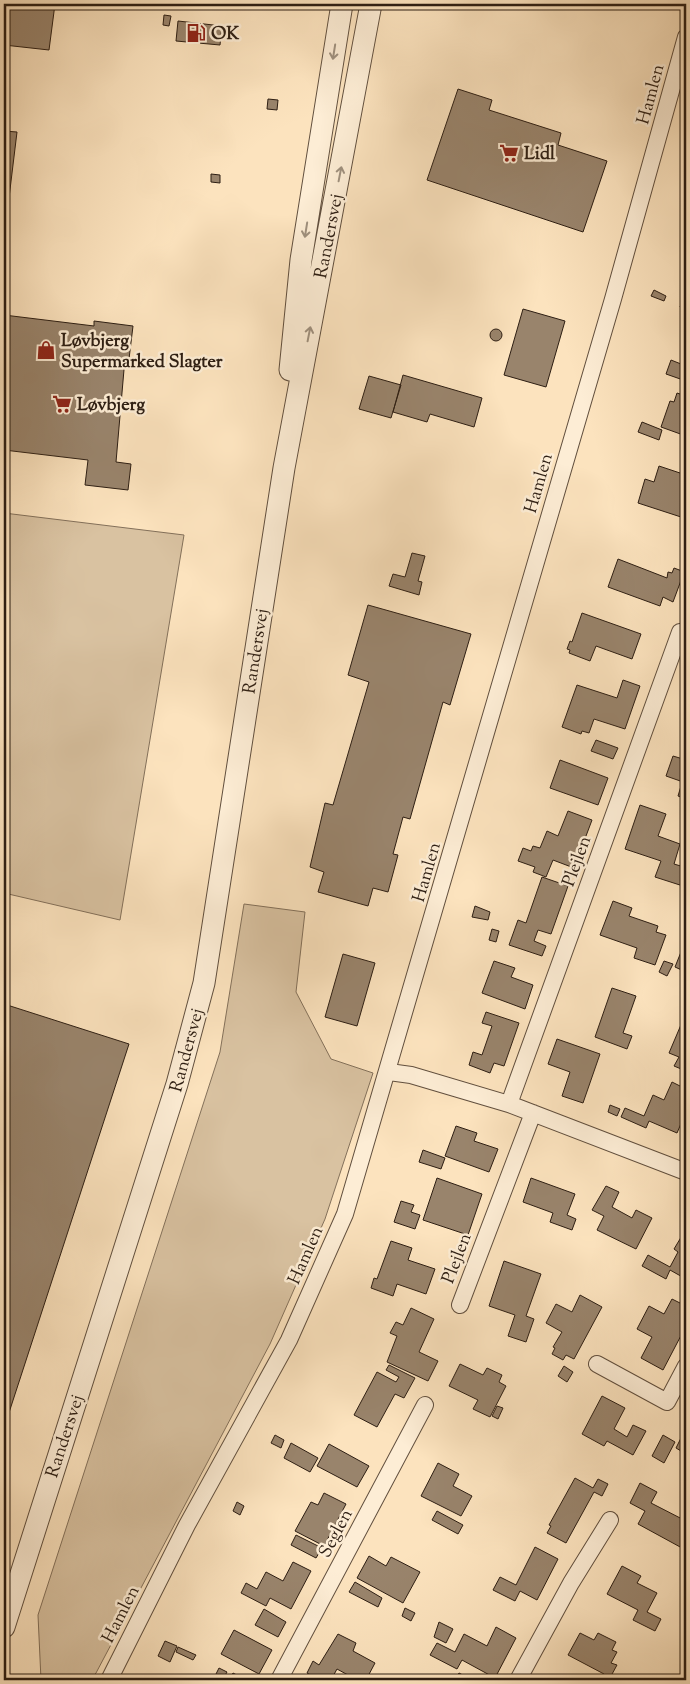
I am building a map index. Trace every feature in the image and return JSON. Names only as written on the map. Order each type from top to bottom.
[{"type":"street","name":"Randersvej","points":[[284,468],[291,355],[299,276],[342,4]]},
{"type":"street","name":"Randersvej","points":[[5,1620],[177,1084],[204,983],[284,468],[371,4]]},
{"type":"street","name":"Hamlen","points":[[109,1680],[187,1525],[290,1340],[345,1214],[389,1072],[680,90],[686,37]]},
{"type":"street","name":"Plejlen","points":[[509,1104],[680,632]]},
{"type":"street","points":[[389,1072],[411,1075],[509,1104],[684,1166]]},
{"type":"street","name":"Plejlen","points":[[460,1304],[533,1113]]},
{"type":"street","points":[[597,1364],[667,1402],[686,1366]]},
{"type":"street","name":"Seglen","points":[[280,1680],[425,1405]]},
{"type":"street","points":[[518,1680],[571,1583],[610,1520]]},
{"type":"shaded area","points":[[4,513],[184,535],[120,920],[4,893]]},
{"type":"shaded area","points":[[244,904],[305,912],[296,992],[331,1059],[373,1073],[325,1219],[270,1344],[96,1673],[90,1680],[41,1680],[38,1615],[220,1052]]},
{"type":"building","points":[[4,4],[55,4],[49,50],[4,45]]},
{"type":"building","points":[[164,15],[171,16],[169,26],[163,25]]},
{"type":"building","points":[[178,21],[222,26],[220,45],[176,41]]},
{"type":"building","name":"Lidl","points":[[458,89],[492,100],[489,110],[561,133],[558,145],[607,161],[583,232],[427,180]]},
{"type":"building","points":[[268,99],[278,100],[277,110],[267,109]]},
{"type":"building","points":[[4,131],[17,132],[4,239]]},
{"type":"building","points":[[211,174],[220,175],[220,183],[211,182]]},
{"type":"building","points":[[654,290],[666,296],[664,301],[651,296]]},
{"type":"building","points":[[684,296],[686,297],[686,309],[680,307]]},
{"type":"building","points":[[523,309],[565,321],[546,387],[504,375]]},
{"type":"building","name":"Løvbjerg","points":[[4,315],[94,326],[94,321],[133,326],[129,359],[125,358],[116,462],[131,464],[128,490],[85,485],[88,460],[4,450]]},
{"type":"building","points":[[494,329],[498,329],[502,335],[498,341],[494,341],[490,337],[490,333]]},
{"type":"building","points":[[671,360],[686,366],[686,381],[666,374]]},
{"type":"building","points":[[403,375],[482,398],[474,427],[430,414],[427,422],[393,412]]},
{"type":"building","points":[[369,376],[401,385],[391,418],[359,409]]},
{"type":"building","points":[[677,393],[686,396],[686,436],[661,427],[670,401],[674,402]]},
{"type":"building","points":[[642,422],[662,430],[659,440],[638,432]]},
{"type":"building","points":[[659,466],[686,475],[686,501],[681,517],[638,503],[645,479],[654,482]]},
{"type":"building","points":[[412,553],[425,556],[418,581],[422,582],[419,595],[389,586],[393,574],[405,577]]},
{"type":"building","points":[[618,559],[667,578],[668,572],[672,573],[674,568],[682,571],[686,560],[686,567],[673,602],[663,597],[660,606],[608,587]]},
{"type":"building","points":[[368,605],[471,634],[450,705],[443,702],[410,819],[403,817],[393,854],[398,855],[388,892],[373,888],[368,906],[318,892],[324,872],[310,867],[325,803],[333,805],[369,682],[348,675]]},
{"type":"building","points":[[582,613],[641,634],[632,659],[596,646],[590,661],[569,653],[570,650],[567,649],[570,641],[572,642]]},
{"type":"building","points":[[623,680],[640,686],[625,729],[594,719],[589,733],[582,731],[581,734],[562,727],[577,685],[617,698]]},
{"type":"building","points":[[596,740],[618,748],[613,759],[591,751]]},
{"type":"building","points":[[686,750],[686,783],[666,776],[673,756],[683,759]]},
{"type":"building","points":[[560,760],[608,778],[598,805],[550,788]]},
{"type":"building","points":[[681,786],[686,788],[686,799],[678,796]]},
{"type":"building","points":[[640,805],[666,814],[658,836],[680,844],[674,864],[684,867],[682,871],[686,873],[683,886],[655,877],[661,861],[625,849]]},
{"type":"building","points":[[568,811],[592,820],[574,868],[553,860],[546,877],[533,872],[535,867],[518,861],[523,848],[531,851],[533,846],[540,848],[547,831],[558,836]]},
{"type":"building","points":[[542,877],[568,886],[551,934],[538,930],[534,941],[546,946],[542,956],[509,945],[518,920],[526,923]]},
{"type":"building","points":[[613,901],[632,908],[629,916],[658,926],[656,932],[666,935],[655,965],[634,958],[637,948],[600,935]]},
{"type":"building","points":[[475,906],[490,912],[488,920],[472,917]]},
{"type":"building","points":[[492,929],[499,931],[496,942],[489,940]]},
{"type":"building","points":[[686,943],[686,972],[675,967]]},
{"type":"building","points":[[343,954],[375,963],[357,1026],[325,1017]]},
{"type":"building","points":[[494,961],[515,968],[511,977],[533,985],[525,1009],[482,993]]},
{"type":"building","points":[[664,961],[673,964],[667,976],[659,972]]},
{"type":"building","points":[[612,988],[636,996],[623,1033],[632,1036],[627,1049],[595,1037]]},
{"type":"building","points":[[4,1004],[129,1044],[4,1428]]},
{"type":"building","points":[[486,1012],[519,1023],[504,1066],[494,1063],[490,1073],[469,1065],[473,1052],[482,1055],[492,1026],[482,1023]]},
{"type":"building","points":[[686,1013],[686,1071],[674,1066],[679,1057],[669,1053]]},
{"type":"building","points":[[557,1039],[600,1054],[583,1103],[562,1096],[570,1072],[548,1064]]},
{"type":"building","points":[[672,1082],[686,1089],[686,1112],[677,1133],[649,1121],[646,1128],[621,1117],[625,1108],[644,1116],[653,1095],[664,1100]]},
{"type":"building","points":[[610,1105],[620,1109],[617,1116],[608,1112]]},
{"type":"building","points":[[456,1126],[477,1133],[474,1141],[498,1149],[489,1172],[445,1156]]},
{"type":"building","points":[[423,1150],[445,1158],[441,1169],[419,1162]]},
{"type":"building","points":[[437,1178],[482,1194],[468,1235],[423,1220]]},
{"type":"building","points":[[531,1178],[575,1194],[567,1215],[576,1219],[572,1230],[550,1222],[553,1213],[523,1202]]},
{"type":"building","points":[[606,1186],[619,1192],[612,1207],[632,1218],[636,1210],[652,1218],[636,1249],[597,1230],[604,1216],[592,1210]]},
{"type":"building","points":[[401,1201],[414,1205],[411,1212],[420,1215],[415,1229],[394,1222]]},
{"type":"building","points":[[683,1234],[686,1236],[686,1279],[670,1270],[666,1279],[642,1266],[648,1255],[670,1267],[678,1252],[674,1249]]},
{"type":"building","points":[[391,1241],[412,1248],[408,1260],[435,1269],[426,1294],[397,1284],[393,1296],[371,1288],[374,1278],[377,1279]]},
{"type":"building","points":[[504,1261],[541,1274],[526,1316],[534,1319],[526,1342],[508,1336],[515,1315],[489,1306]]},
{"type":"building","points":[[580,1295],[602,1307],[574,1359],[566,1355],[563,1360],[552,1354],[555,1348],[553,1347],[562,1332],[546,1323],[556,1304],[572,1312]]},
{"type":"building","points":[[672,1299],[686,1306],[686,1326],[663,1370],[641,1358],[652,1337],[637,1329],[649,1306],[664,1314]]},
{"type":"building","points":[[411,1308],[434,1319],[419,1352],[438,1361],[428,1381],[387,1362],[397,1336],[390,1333],[396,1322],[403,1325]]},
{"type":"building","points":[[460,1364],[483,1375],[487,1368],[502,1375],[499,1382],[506,1386],[490,1417],[473,1409],[478,1400],[449,1386]]},
{"type":"building","points":[[389,1365],[415,1378],[404,1398],[395,1394],[377,1427],[354,1415],[377,1372],[396,1382],[399,1377],[386,1370]]},
{"type":"building","points":[[564,1366],[573,1372],[567,1382],[558,1376]]},
{"type":"building","points":[[602,1396],[625,1408],[614,1429],[627,1437],[633,1425],[646,1431],[633,1455],[607,1441],[604,1446],[582,1434]]},
{"type":"building","points":[[497,1406],[503,1408],[498,1419],[492,1416]]},
{"type":"building","points":[[686,1428],[686,1454],[676,1448]]},
{"type":"building","points":[[275,1435],[284,1440],[281,1448],[271,1443]]},
{"type":"building","points":[[663,1435],[675,1442],[664,1463],[652,1456]]},
{"type":"building","points":[[291,1443],[318,1458],[310,1472],[284,1458]]},
{"type":"building","points":[[329,1444],[369,1466],[357,1487],[317,1466]]},
{"type":"building","points":[[438,1463],[459,1474],[453,1486],[472,1496],[461,1516],[421,1496]]},
{"type":"building","points":[[575,1478],[593,1488],[598,1479],[608,1484],[602,1496],[594,1492],[566,1543],[547,1533],[551,1526],[549,1525]]},
{"type":"building","points":[[640,1483],[657,1492],[651,1503],[686,1521],[686,1540],[682,1548],[638,1524],[645,1511],[630,1503]]},
{"type":"building","points":[[324,1493],[346,1504],[324,1546],[295,1531],[311,1502],[318,1505]]},
{"type":"building","points":[[237,1502],[244,1506],[240,1515],[233,1511]]},
{"type":"building","points":[[437,1511],[463,1525],[458,1534],[432,1520]]},
{"type":"building","points":[[296,1535],[322,1548],[316,1558],[291,1545]]},
{"type":"building","points":[[535,1547],[558,1559],[537,1600],[520,1591],[515,1601],[493,1590],[500,1577],[516,1585]]},
{"type":"building","points":[[369,1556],[386,1566],[391,1557],[420,1572],[403,1603],[357,1578]]},
{"type":"building","points":[[293,1562],[311,1571],[291,1609],[270,1598],[266,1606],[241,1593],[246,1583],[257,1589],[266,1572],[283,1581]]},
{"type":"building","points":[[622,1566],[641,1576],[637,1583],[657,1593],[647,1612],[661,1619],[655,1631],[633,1620],[638,1610],[607,1594]]},
{"type":"building","points":[[355,1582],[382,1598],[378,1607],[349,1592]]},
{"type":"building","points":[[405,1608],[415,1613],[411,1621],[402,1616]]},
{"type":"building","points":[[264,1609],[286,1622],[278,1637],[255,1625]]},
{"type":"building","points":[[439,1622],[453,1629],[446,1643],[434,1637]]},
{"type":"building","points":[[496,1627],[516,1638],[495,1678],[462,1660],[457,1669],[430,1655],[437,1643],[455,1652],[464,1634],[487,1646]]},
{"type":"building","points":[[234,1630],[272,1650],[259,1674],[221,1654]]},
{"type":"building","points":[[580,1633],[594,1640],[598,1633],[616,1642],[612,1650],[617,1652],[611,1663],[617,1665],[611,1676],[619,1680],[601,1680],[604,1674],[568,1655]]},
{"type":"building","points":[[338,1634],[356,1643],[353,1651],[375,1663],[366,1680],[357,1680],[337,1669],[331,1680],[320,1680],[307,1673],[313,1661],[319,1665]]},
{"type":"building","points":[[165,1641],[177,1646],[170,1662],[158,1656]]},
{"type":"building","points":[[178,1647],[196,1655],[193,1660],[176,1652]]},
{"type":"building","points":[[219,1668],[227,1672],[223,1679],[226,1680],[213,1680]]},
{"type":"building","points":[[233,1673],[246,1680],[229,1680]]},
{"type":"building","points":[[459,1673],[472,1680],[455,1679]]},
{"type":"building","points":[[203,1675],[213,1680],[200,1680]]},
{"type":"place","name":"OK","points":[[196,33]]},
{"type":"place","name":"Lidl","points":[[509,153]]},
{"type":"place","name":"Løvbjerg Supermarked Slagter","points":[[46,350]]},
{"type":"place","name":"Løvbjerg","points":[[62,404]]}]
